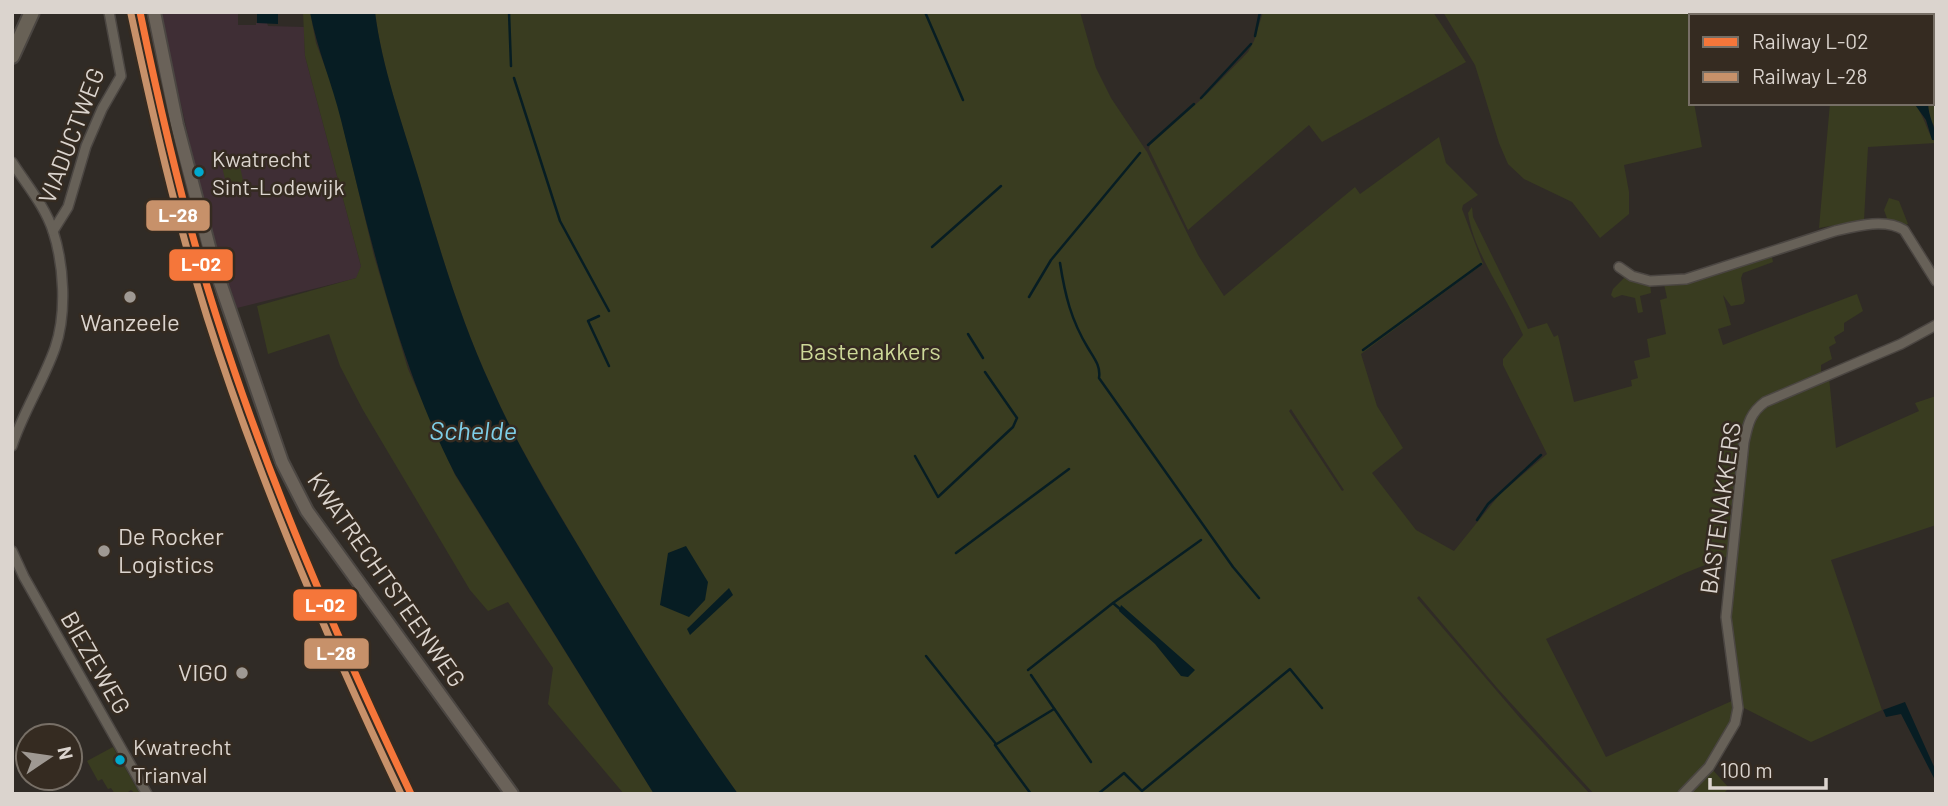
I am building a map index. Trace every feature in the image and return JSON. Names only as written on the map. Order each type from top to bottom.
[{"type":"main road","points":[[12,56],[32,12]]},
{"type":"street","name":"VIADUCTWEG","points":[[53,231],[68,207],[86,146],[102,109],[121,76],[109,12]]},
{"type":"street","name":"KWATRECHTSTEENWEG","points":[[154,12],[177,125],[213,262],[288,477],[315,523],[512,794]]},
{"type":"street","points":[[12,162],[53,231],[60,264],[62,297],[56,346],[20,422],[12,446]]},
{"type":"street","points":[[1619,267],[1632,276],[1650,281],[1686,279],[1835,230],[1883,224],[1898,226],[1904,230],[1936,281]]},
{"type":"street","name":"BASTENAKKERS","points":[[1683,794],[1709,767],[1735,723],[1738,708],[1726,617],[1744,442],[1754,410],[1774,398],[1901,344],[1936,324]]},
{"type":"street","name":"BIEZEWEG","points":[[12,551],[23,577],[147,794]]},
{"type":"shaded area","points":[[160,12],[238,12],[238,25],[267,23],[268,26],[304,27],[305,56],[361,266],[357,278],[237,308],[199,184]]},
{"type":"green space","points":[[303,12],[310,12],[316,43],[335,93],[374,256],[408,369],[455,475],[654,794],[624,794],[548,704],[553,668],[508,602],[488,611],[470,590],[363,410],[340,366],[329,334],[268,354],[257,306],[356,278],[361,266],[305,56]]},
{"type":"green space","name":"Bastenakkers","points":[[375,12],[1080,12],[1096,68],[1111,98],[1147,152],[1198,255],[1224,296],[1355,187],[1360,194],[1439,137],[1446,163],[1478,195],[1463,205],[1462,209],[1483,264],[1361,354],[1377,406],[1403,448],[1372,473],[1416,530],[1454,551],[1500,494],[1547,454],[1503,365],[1503,359],[1523,335],[1471,229],[1468,213],[1472,207],[1473,217],[1528,329],[1547,323],[1554,337],[1558,335],[1574,402],[1632,386],[1631,380],[1638,378],[1634,361],[1650,357],[1647,339],[1666,334],[1660,300],[1667,298],[1664,284],[1771,253],[1773,262],[1743,273],[1743,304],[1731,306],[1723,295],[1731,325],[1718,329],[1723,345],[1857,294],[1863,311],[1844,323],[1844,331],[1834,337],[1836,343],[1829,347],[1832,359],[1821,365],[1821,373],[1772,395],[1749,411],[1744,421],[1737,457],[1728,556],[1685,573],[1546,639],[1606,757],[1734,700],[1734,714],[1724,740],[1717,752],[1680,794],[1594,794],[1498,689],[1419,596],[1417,598],[1520,718],[1590,794],[738,794],[676,703],[580,549],[533,469],[501,407],[469,335],[451,282],[393,95]],"holes":[[[1291,409],[1344,490],[1342,491],[1289,411]]]},
{"type":"green space","points":[[1263,12],[1433,12],[1466,62],[1322,142],[1309,125],[1188,230],[1149,149],[1150,145],[1206,95],[1248,52]]},
{"type":"green space","points":[[1443,12],[1703,12],[1689,14],[1688,73],[1689,105],[1694,105],[1702,147],[1624,165],[1629,192],[1629,214],[1600,238],[1572,202],[1524,179],[1508,164],[1475,65]]},
{"type":"green space","points":[[1936,12],[1936,75],[1934,14],[1910,14]]},
{"type":"green space","points":[[1934,84],[1936,128],[1930,120],[1928,105],[1934,105]]},
{"type":"green space","points":[[1830,105],[1916,105],[1936,143],[1868,147],[1864,220],[1819,228]]},
{"type":"green space","points":[[239,162],[245,189],[228,193],[222,166]]},
{"type":"green space","points":[[1889,198],[1899,201],[1908,224],[1903,226],[1888,221],[1884,210]]},
{"type":"green space","points":[[1625,277],[1650,283],[1651,293],[1640,296],[1643,312],[1638,313],[1635,298],[1622,295],[1614,298],[1611,295],[1613,289]]},
{"type":"green space","points":[[1829,377],[1836,448],[1919,411],[1915,403],[1936,396],[1936,525],[1831,560],[1882,710],[1811,742],[1741,704],[1729,626],[1747,439],[1751,424],[1763,407]]},
{"type":"green space","points":[[113,747],[139,792],[136,794],[131,790],[125,794],[115,794],[102,779],[98,781],[87,761]]},
{"type":"green space","points":[[1712,769],[1729,788],[1723,794],[1690,794]]},
{"type":"water","points":[[257,12],[278,12],[278,24],[257,23]]},
{"type":"water","name":"Schelde","points":[[310,12],[375,12],[387,74],[442,256],[469,335],[501,407],[544,489],[618,611],[738,794],[654,794],[455,474],[417,389],[388,301]]},
{"type":"water","points":[[1928,105],[1936,140],[1932,140],[1926,120],[1916,106]]},
{"type":"water","points":[[686,546],[708,582],[705,600],[689,617],[660,605],[668,553]]},
{"type":"water","points":[[729,588],[733,595],[690,635],[687,629]]},
{"type":"water","points":[[1121,605],[1195,670],[1188,677],[1181,676],[1155,644],[1119,611]]},
{"type":"water","points":[[1905,702],[1936,771],[1936,782],[1901,714],[1886,717],[1883,710]]},
{"type":"waterway","points":[[509,12],[511,66]]},
{"type":"waterway","points":[[925,12],[963,100]]},
{"type":"waterway","points":[[1255,36],[1260,12]]},
{"type":"waterway","points":[[1201,98],[1251,44]]},
{"type":"waterway","points":[[1934,64],[1936,68]]},
{"type":"waterway","points":[[514,78],[560,221],[609,311]]},
{"type":"waterway","points":[[1148,145],[1194,104]]},
{"type":"waterway","points":[[1029,297],[1051,260],[1140,153]]},
{"type":"waterway","points":[[932,247],[1001,186]]},
{"type":"waterway","points":[[1060,263],[1070,307],[1082,338],[1096,362],[1099,378],[1233,567],[1259,598]]},
{"type":"waterway","points":[[1363,350],[1481,264]]},
{"type":"waterway","points":[[599,316],[588,321],[609,366]]},
{"type":"waterway","points":[[968,334],[983,358]]},
{"type":"waterway","points":[[915,456],[938,497],[1013,427],[1017,418],[985,372]]},
{"type":"waterway","points":[[1477,520],[1488,504],[1541,455]]},
{"type":"waterway","points":[[956,553],[1069,469]]},
{"type":"waterway","points":[[1028,670],[1113,603],[1201,540]]},
{"type":"waterway","points":[[1113,603],[1120,609]]},
{"type":"waterway","points":[[926,656],[996,744]]},
{"type":"waterway","points":[[1098,794],[1124,773],[1142,791],[1290,669],[1322,708]]},
{"type":"waterway","points":[[1031,675],[1091,762]]},
{"type":"waterway","points":[[1031,794],[995,745],[1054,709]]},
{"type":"rail line","name":"L-02","points":[[140,12],[183,202],[236,377],[305,558],[411,794]]},
{"type":"rail line","name":"L-28","points":[[131,14],[175,205],[227,378],[296,559],[401,794]]},
{"type":"place","name":"Kwatrecht Sint-Lodewijk","points":[[199,172]]},
{"type":"place","name":"Wanzeele","points":[[130,297]]},
{"type":"place","name":"De Rocker Logistics","points":[[104,551]]},
{"type":"place","name":"VIGO","points":[[242,673]]},
{"type":"place","name":"Kwatrecht Trianval","points":[[120,760]]}]
